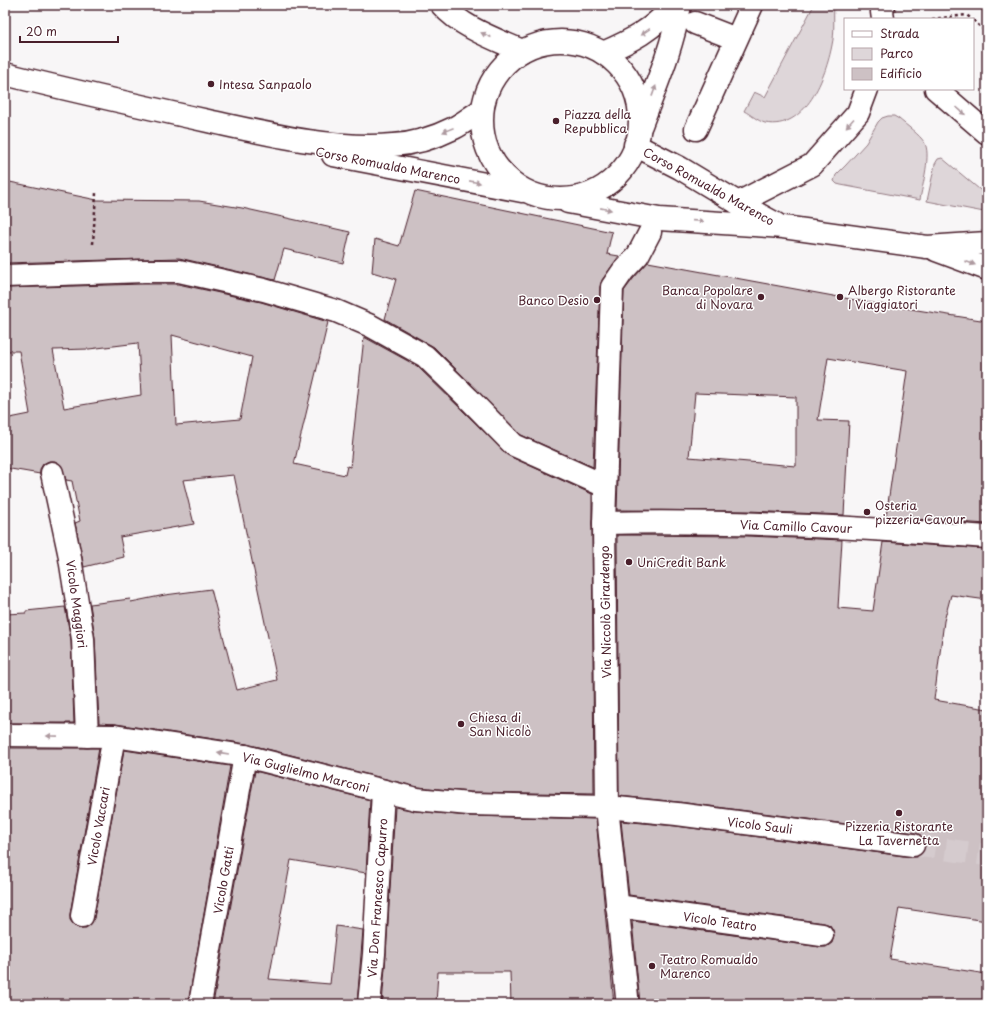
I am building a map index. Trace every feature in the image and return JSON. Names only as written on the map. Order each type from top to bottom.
[{"type":"street","points":[[442,5],[448,13],[484,35],[522,50]]},
{"type":"street","points":[[603,53],[624,44],[648,30],[673,5]]},
{"type":"street","points":[[637,136],[639,110],[633,88],[617,64],[603,53],[584,44],[563,41],[542,43],[522,50],[507,61],[495,76],[486,92],[482,110],[482,131],[488,151],[498,169],[514,184],[532,194],[554,199],[575,198],[594,192],[612,181],[626,165],[660,76],[678,18],[680,5]]},
{"type":"street","points":[[696,129],[752,5]]},
{"type":"street","points":[[883,18],[882,12],[884,5]]},
{"type":"street","points":[[695,23],[736,39]]},
{"type":"street","name":"Corso Romualdo Marenco","points":[[5,74],[79,93],[246,129],[314,141],[354,146],[394,145],[421,140],[454,128],[482,110]]},
{"type":"street","points":[[738,203],[812,165],[858,113],[867,90]]},
{"type":"street","points":[[937,90],[987,133]]},
{"type":"street","name":"Corso Romualdo Marenco","points":[[246,129],[315,152],[532,194]]},
{"type":"street","name":"Corso Romualdo Marenco","points":[[637,136],[680,168],[738,203],[783,227]]},
{"type":"street","name":"Corso Romualdo Marenco","points":[[554,199],[659,219],[783,227],[928,247],[987,243]]},
{"type":"street","name":"Via Niccolò Girardengo","points":[[627,1004],[606,807],[605,486],[612,287],[623,271],[638,255],[650,232]]},
{"type":"street","name":"Corso Romualdo Marenco","points":[[928,247],[987,269]]},
{"type":"street","points":[[5,276],[179,271],[264,290],[336,311],[371,326],[425,356],[514,445],[605,486]]},
{"type":"street","name":"Vicolo Maggiori","points":[[52,473],[69,552],[83,639],[87,736]]},
{"type":"street","name":"Via Camillo Cavour","points":[[604,523],[649,522],[736,524],[901,530],[987,537]]},
{"type":"street","name":"Via Guglielmo Marconi","points":[[5,735],[114,736],[245,756],[416,799],[469,804],[606,807]]},
{"type":"street","name":"Vicolo Vaccari","points":[[82,916],[114,736]]},
{"type":"street","name":"Vicolo Gatti","points":[[200,1004],[245,756]]},
{"type":"street","name":"Via Don Francesco Capurro","points":[[369,1004],[374,954],[383,791]]},
{"type":"street","name":"Vicolo Sauli","points":[[606,807],[677,814],[913,845]]},
{"type":"street","name":"Vicolo Teatro","points":[[617,906],[822,935]]},
{"type":"path","points":[[941,18],[967,15],[970,18]]},
{"type":"path","points":[[974,22],[987,32]]},
{"type":"path","points":[[92,273],[96,192]]},
{"type":"green space","points":[[814,5],[834,5],[832,45],[825,71],[819,85],[812,99],[803,110],[792,119],[779,123],[762,122],[744,111],[754,92],[765,97]]},
{"type":"green space","points":[[894,116],[909,127],[922,139],[926,147],[927,161],[920,200],[841,185],[834,181],[836,175],[866,143],[878,122],[882,118]]},
{"type":"green space","points":[[942,158],[985,194],[987,198],[984,212],[927,201],[935,164],[938,159]]},
{"type":"building","points":[[5,181],[97,200],[199,201],[242,208],[350,232],[343,263],[284,249],[275,280],[179,258],[5,263]]},
{"type":"building","points":[[415,191],[612,232],[607,254],[619,256],[602,280],[600,287],[593,467],[521,435],[434,347],[385,319],[396,279],[372,272],[375,239],[399,246]]},
{"type":"building","points":[[648,262],[866,302],[987,321],[987,524],[886,517],[907,371],[828,358],[818,420],[849,421],[844,515],[748,511],[617,510],[624,291]],"holes":[[[695,393],[796,397],[796,466],[689,457]]]},
{"type":"building","points":[[178,284],[261,302],[328,322],[294,464],[345,475],[347,466],[350,467],[364,337],[417,366],[509,456],[592,494],[594,794],[470,792],[418,787],[247,744],[116,724],[99,723],[95,638],[90,604],[130,599],[131,602],[165,595],[211,589],[237,690],[277,680],[234,475],[183,480],[194,524],[120,537],[124,557],[84,567],[75,523],[80,521],[72,481],[66,480],[61,465],[55,461],[49,461],[43,464],[40,469],[40,474],[5,468],[5,419],[30,414],[19,351],[5,351],[5,288]],"holes":[[[172,335],[252,357],[240,419],[176,425]],[[138,343],[141,395],[64,408],[53,350],[89,349]]]},
{"type":"building","points":[[617,535],[747,536],[842,540],[838,608],[873,611],[883,542],[987,549],[987,600],[951,595],[944,621],[934,700],[987,709],[987,921],[899,908],[890,959],[987,974],[987,1004],[640,1004],[632,921],[820,947],[826,947],[832,943],[834,936],[830,925],[824,923],[629,895],[621,821],[676,826],[911,857],[917,857],[923,853],[925,841],[921,835],[915,833],[679,802],[619,796]]},
{"type":"building","points":[[65,607],[71,640],[74,723],[5,723],[5,614],[26,613],[26,611]]},
{"type":"building","points":[[5,748],[99,748],[70,914],[70,920],[74,925],[80,928],[86,928],[91,924],[94,918],[124,750],[230,766],[188,1004],[5,1004]]},
{"type":"building","points":[[255,771],[370,800],[366,873],[291,860],[269,979],[330,984],[336,926],[363,930],[357,1004],[213,1004]]},
{"type":"building","points":[[395,807],[415,811],[468,816],[596,819],[614,1004],[511,1004],[510,972],[438,972],[436,1004],[382,1004]]},
{"type":"tunnel","points":[[913,845],[987,855]]},
{"type":"place","name":"Intesa Sanpaolo","points":[[211,84]]},
{"type":"place","name":"Piazza della Repubblica","points":[[556,121]]},
{"type":"place","name":"Banca Popolare di Novara","points":[[761,297]]},
{"type":"place","name":"Albergo Ristorante I Viaggiatori","points":[[840,297]]},
{"type":"place","name":"Banco Desio","points":[[597,300]]},
{"type":"place","name":"Osteria pizzeria Cavour","points":[[867,512]]},
{"type":"place","name":"UniCredit Bank","points":[[629,562]]},
{"type":"place","name":"Chiesa di San Nicolò","points":[[461,724]]},
{"type":"place","name":"Pizzeria Ristorante La Tavernetta","points":[[899,813]]},
{"type":"place","name":"Teatro Romualdo Marenco","points":[[652,966]]}]
